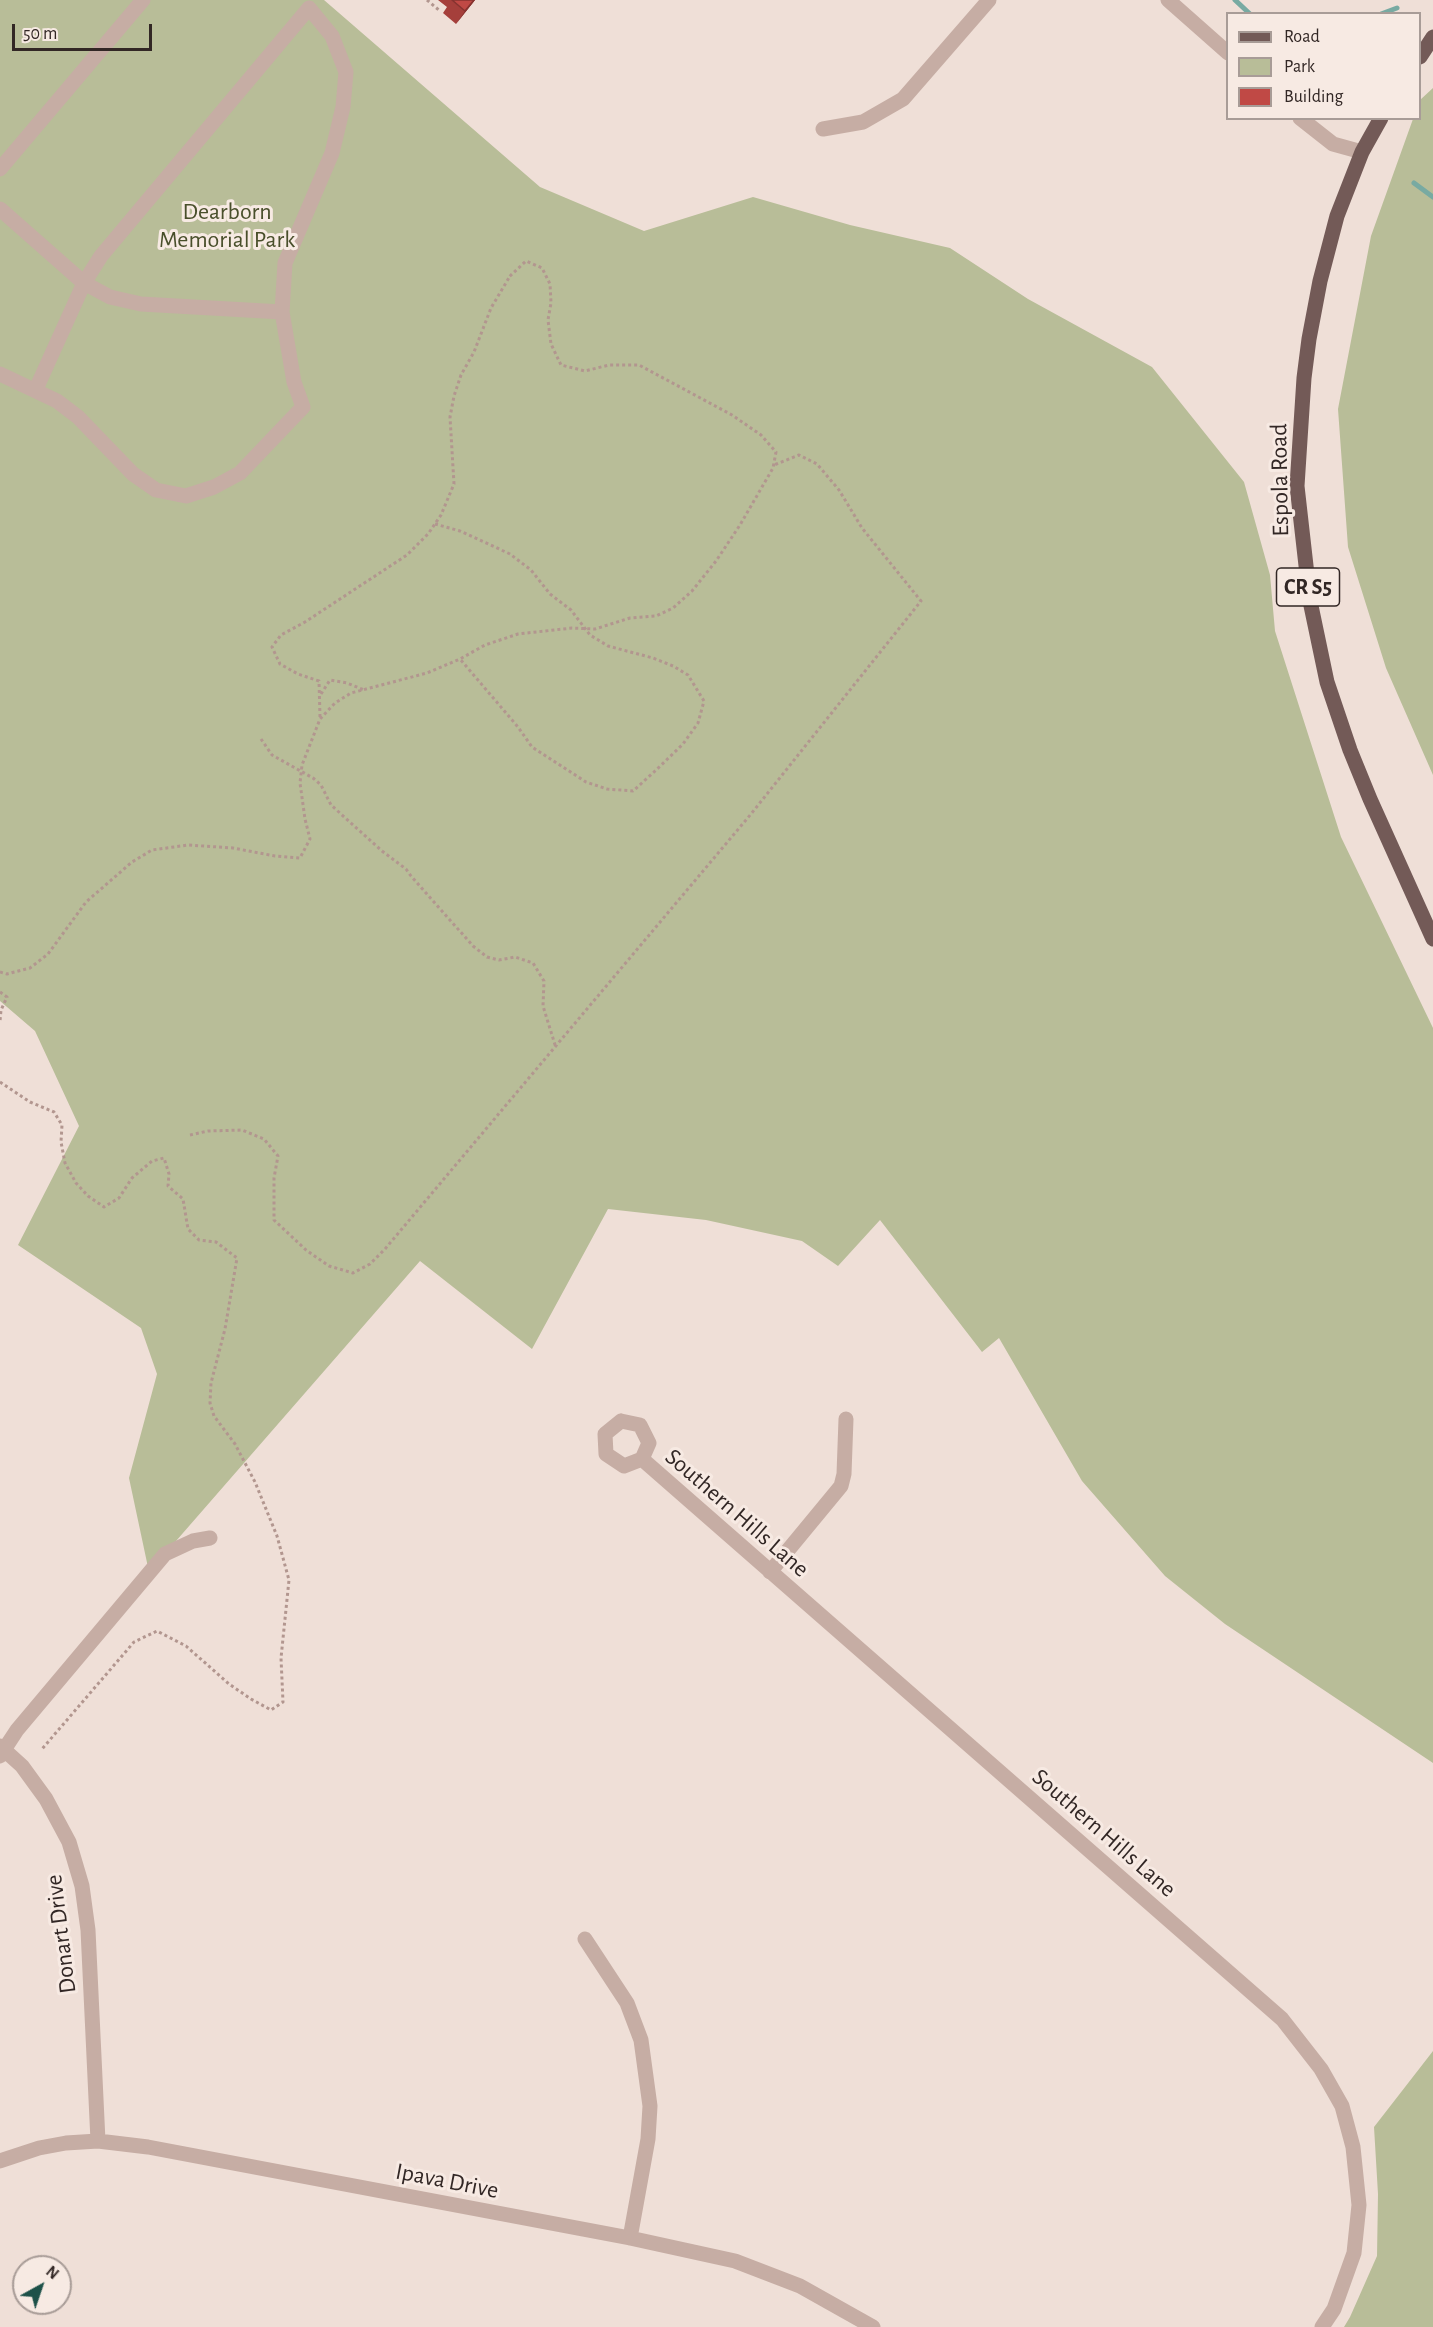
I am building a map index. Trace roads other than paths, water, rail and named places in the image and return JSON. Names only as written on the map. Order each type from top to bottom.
[{"type":"main road","points":[[1421,54],[1433,37]]},
{"type":"main road","name":"Espola Road","points":[[1380,120],[1362,152],[1337,216],[1329,243],[1309,339],[1298,457],[1299,518],[1314,621],[1327,682],[1370,799],[1433,939]]},
{"type":"street","points":[[0,169],[143,0]]},
{"type":"street","points":[[823,129],[863,122],[903,99],[988,0]]},
{"type":"street","points":[[1168,0],[1226,52]]},
{"type":"street","points":[[0,374],[36,389],[57,401],[78,417],[133,474],[156,490],[186,496],[214,488],[240,473],[303,407],[294,382],[282,312],[285,263],[332,153],[343,107],[346,72],[332,36],[305,4],[101,256],[84,283],[36,389]]},
{"type":"street","points":[[1303,120],[1333,144],[1362,152]]},
{"type":"street","points":[[0,209],[84,283],[110,297],[141,304],[282,312]]},
{"type":"street","points":[[770,1572],[841,1486],[844,1474],[846,1419]]},
{"type":"street","name":"Southern Hills Lane","points":[[642,1460],[1282,2019],[1321,2068],[1342,2106],[1353,2147],[1359,2205],[1354,2253],[1334,2309],[1322,2327]]},
{"type":"street","points":[[1,1751],[165,1554],[193,1541],[210,1538]]},
{"type":"street","name":"Donart Drive","points":[[1,1751],[22,1766],[46,1799],[69,1842],[82,1886],[88,1930],[98,2141]]},
{"type":"street","points":[[585,1939],[627,2003],[642,2049],[650,2106],[648,2139],[630,2238]]},
{"type":"street","name":"Ipava Drive","points":[[0,2162],[39,2148],[98,2141],[148,2147],[630,2238],[735,2261],[800,2286],[873,2327]]},
{"type":"waterway","points":[[1235,0],[1248,12]]},
{"type":"waterway","points":[[1386,12],[1397,8]]},
{"type":"waterway","points":[[1414,183],[1433,197]]},
{"type":"park label","name":"Dearborn Memorial Park","points":[[227,226]]}]
